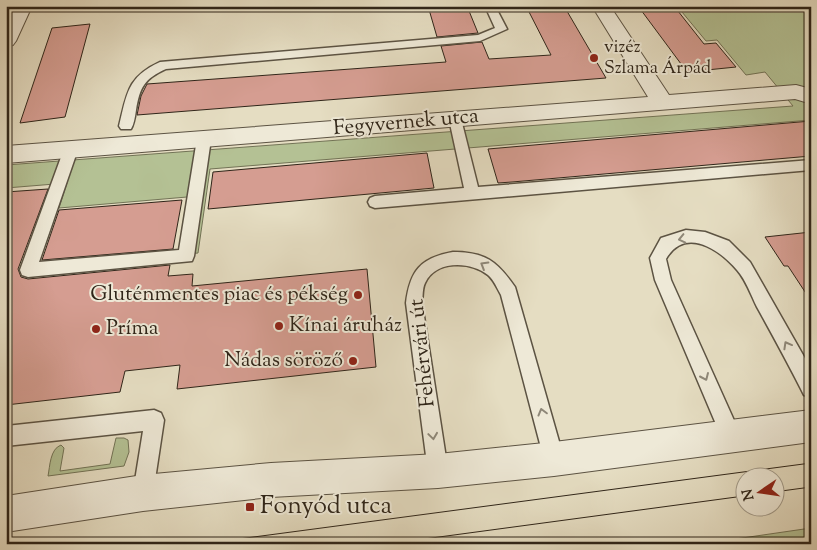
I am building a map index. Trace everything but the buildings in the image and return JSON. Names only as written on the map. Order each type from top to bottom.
[{"type":"street","points":[[600,6],[663,103]]},
{"type":"street","points":[[6,41],[17,8]]},
{"type":"street","name":"Fegyvernek utca","points":[[6,155],[796,92],[808,97]]},
{"type":"street","points":[[6,514],[143,493],[271,480],[438,472],[811,426]]},
{"type":"lane","points":[[126,126],[137,81],[148,72],[164,65],[466,41],[480,38],[501,29],[490,6]]},
{"type":"lane","points":[[455,119],[472,193]]},
{"type":"lane","points":[[71,149],[28,270],[186,256],[204,139]]},
{"type":"lane","points":[[374,202],[811,165]]},
{"type":"lane","points":[[731,436],[663,280],[658,258],[667,243],[686,236],[705,238],[723,246],[744,267],[811,388]]},
{"type":"lane","name":"Fehérvári út","points":[[438,472],[414,303],[418,280],[433,264],[455,257],[477,260],[494,271],[509,292],[554,459]]},
{"type":"lane","points":[[6,436],[154,420],[143,493]]},
{"type":"green space","points":[[677,6],[811,6],[811,120],[210,169],[198,253],[178,255],[187,197],[59,208],[67,183],[6,188],[6,165],[793,106],[765,72],[746,75],[717,40],[706,41]]},
{"type":"green space","points":[[116,438],[128,440],[129,452],[124,466],[48,476],[50,463],[57,447],[61,445],[64,448],[60,471],[110,464]]},
{"type":"green space","points":[[811,528],[811,544],[701,544]]},
{"type":"tram line","points":[[201,544],[811,463]]},
{"type":"tram line","points":[[784,491],[811,487]]},
{"type":"tram line","points":[[387,544],[734,497]]},
{"type":"place","name":"vizéz Szlama Árpád","points":[[594,58]]},
{"type":"place","name":"Gluténmentes piac és pékség","points":[[358,295]]},
{"type":"place","name":"Kínai áruház","points":[[279,326]]},
{"type":"place","name":"Príma","points":[[96,329]]},
{"type":"place","name":"Nádas söröző","points":[[353,361]]},
{"type":"place","name":"Fonyód utca","points":[[250,507]]}]
